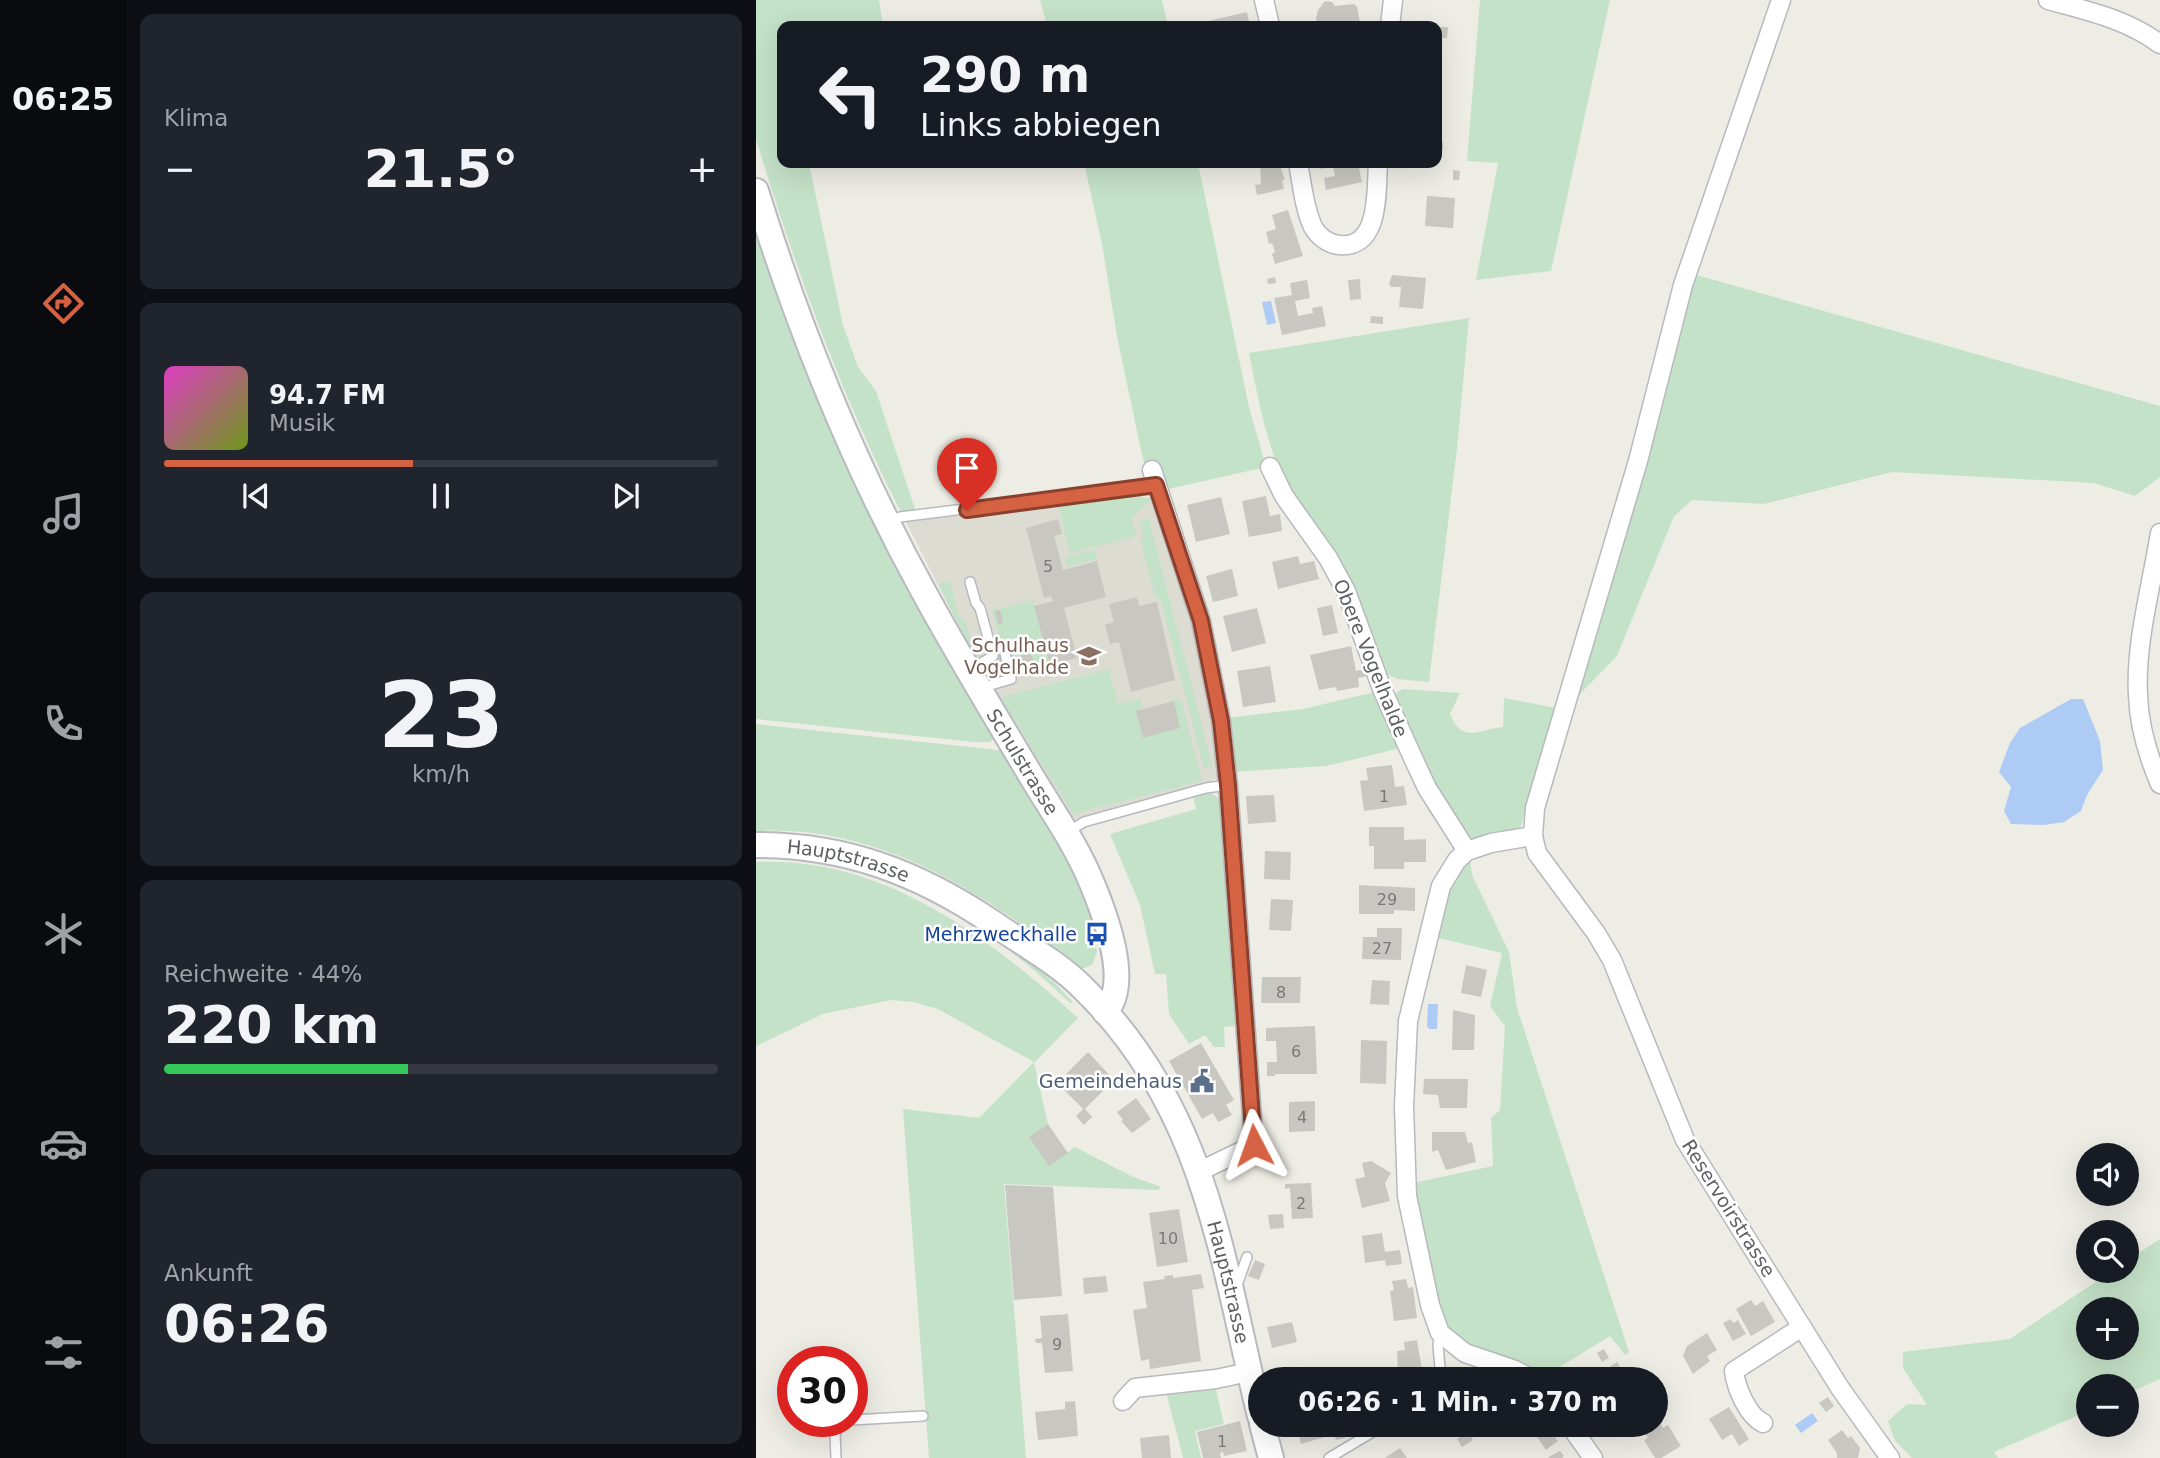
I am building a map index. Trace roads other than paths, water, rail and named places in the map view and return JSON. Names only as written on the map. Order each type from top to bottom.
[{"type":"street","points":[[1264,0],[1269,21]]},
{"type":"street","points":[[1391,21],[1393,0]]},
{"type":"street","points":[[1506,1367],[1465,1353],[1440,1333],[1430,1305],[1407,1196],[1404,1106],[1408,1021],[1413,996],[1436,902],[1448,872],[1457,860],[1467,851],[1491,843],[1533,836],[1535,808],[1638,461],[1683,285],[1781,0]]},
{"type":"street","points":[[2048,0],[2122,21],[2160,44]]},
{"type":"street","points":[[1299,168],[1312,224],[1325,240],[1332,244],[1346,245],[1362,238],[1373,222],[1378,168]]},
{"type":"street","name":"Schulstrasse","points":[[756,191],[814,355],[847,435],[888,522],[974,681],[1066,832],[1090,880],[1107,931],[1107,952],[1090,1005]]},
{"type":"street","name":"Obere Vogelhalde","points":[[1270,467],[1284,496],[1328,558],[1346,591],[1382,689],[1413,758],[1427,788],[1467,851]]},
{"type":"street","points":[[1154,477],[1201,621],[1221,721],[1254,1145],[1194,1160]]},
{"type":"street","points":[[2160,533],[2140,650],[2137,695],[2145,744],[2160,785]]},
{"type":"street","name":"Reservoirstrasse","points":[[1533,836],[1537,853],[1596,933],[1612,960],[1685,1140],[1840,1388],[1890,1458]]},
{"type":"street","name":"Hauptstrasse","points":[[756,845],[816,848],[869,860],[906,874],[947,895],[1062,970],[1162,1088],[1194,1160],[1219,1235],[1249,1367]]},
{"type":"street","points":[[1763,1423],[1756,1420],[1736,1384],[1734,1371],[1802,1328]]},
{"type":"street","points":[[1124,1401],[1135,1388],[1216,1379],[1248,1372]]},
{"type":"street","points":[[1266,1437],[1272,1458]]},
{"type":"street","points":[[1578,1437],[1593,1458]]},
{"type":"lane","points":[[888,522],[900,517],[1154,477]]},
{"type":"lane","points":[[970,582],[993,656],[974,681],[988,685],[1011,679],[1004,649]]},
{"type":"lane","points":[[1066,832],[1084,822],[1206,788],[1228,785]]},
{"type":"lane","points":[[1233,1295],[1247,1257]]},
{"type":"lane","points":[[1440,1333],[1440,1367]]},
{"type":"lane","points":[[868,1420],[923,1416]]},
{"type":"lane","points":[[835,1437],[836,1458]]},
{"type":"lane","points":[[1329,1458],[1364,1437]]},
{"type":"water","points":[[1271,301],[1276,323],[1267,325],[1262,302]]},
{"type":"water","points":[[2071,699],[2083,699],[2100,741],[2103,770],[2087,795],[2081,811],[2064,822],[2044,825],[2011,824],[2004,811],[2011,787],[1999,772],[2010,743],[2020,728]]},
{"type":"water","points":[[1428,1004],[1438,1004],[1437,1029],[1429,1029],[1427,1026]]},
{"type":"water","points":[[1812,1413],[1818,1421],[1801,1433],[1795,1425]]},
{"type":"place","name":"Schulhaus Vogelhalde","points":[[1089,656]]},
{"type":"place","name":"Mehrzweckhalle","points":[[1097,934]]},
{"type":"place","name":"Gemeindehaus","points":[[1202,1081]]}]
